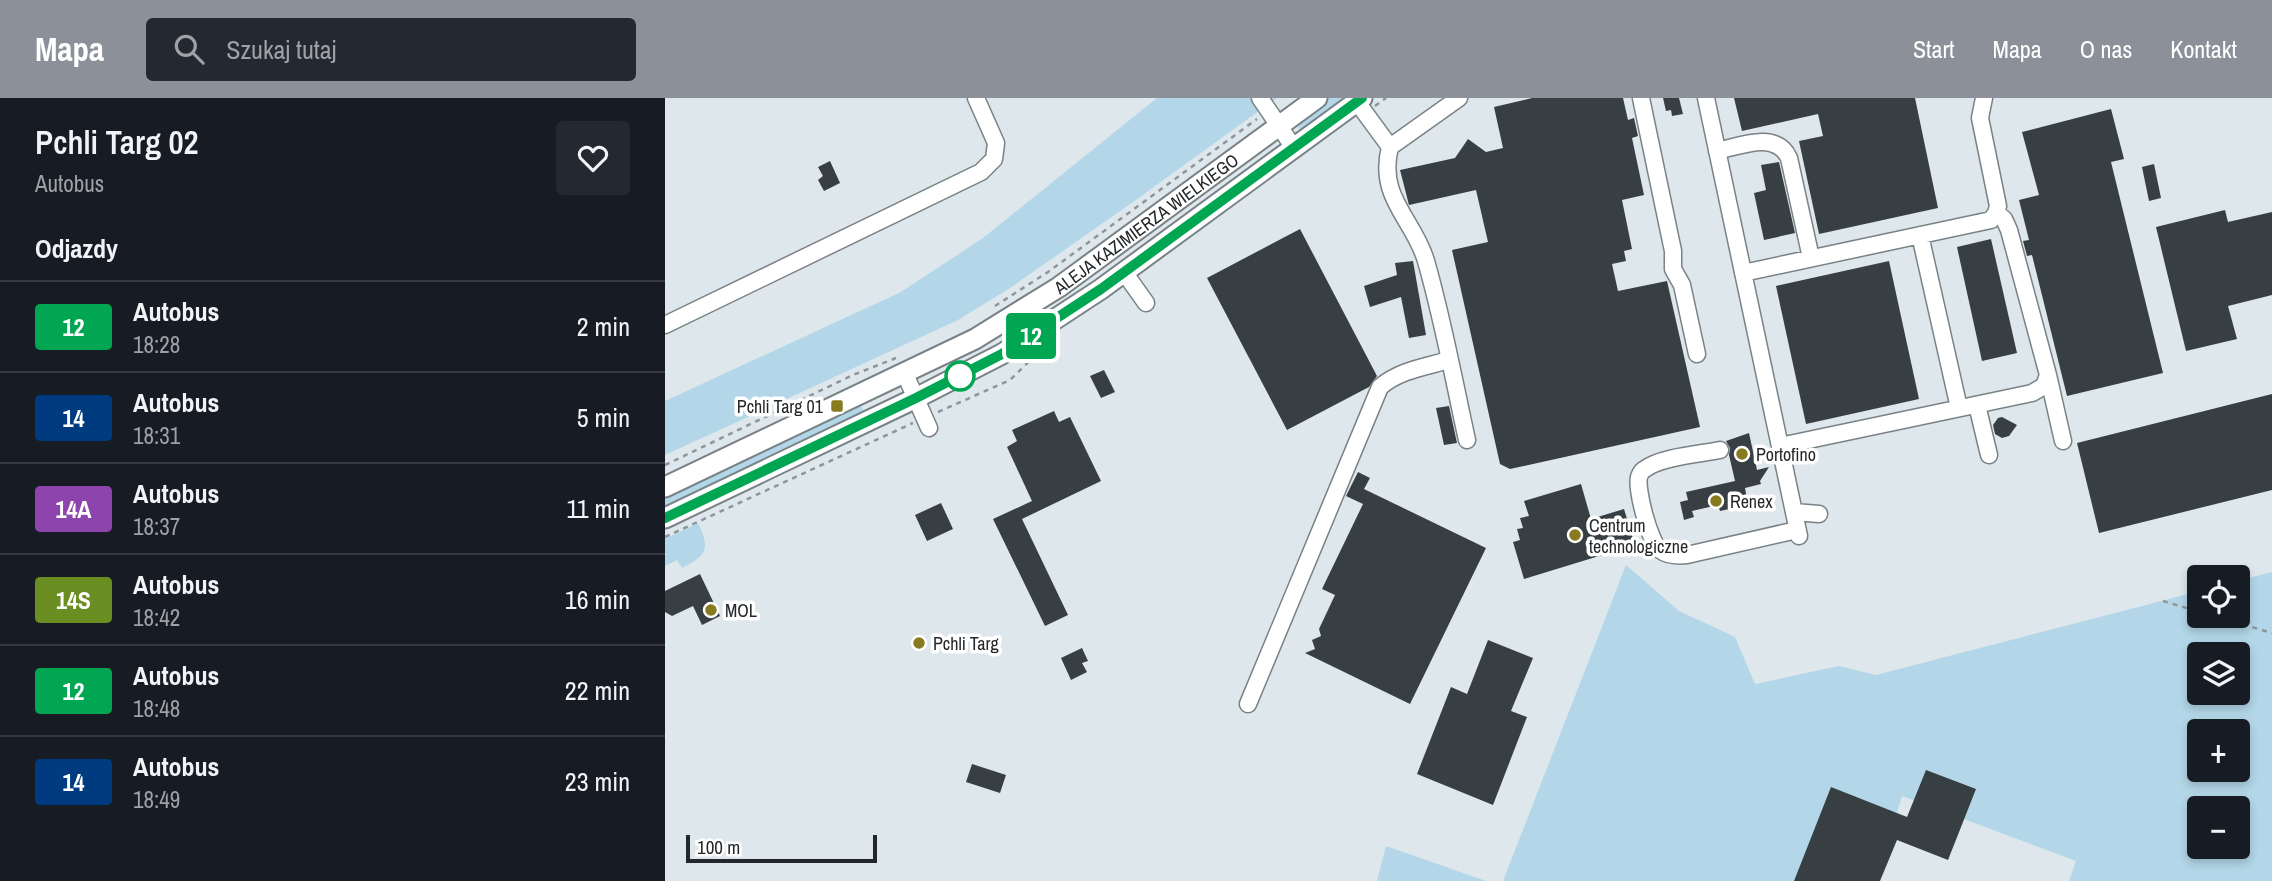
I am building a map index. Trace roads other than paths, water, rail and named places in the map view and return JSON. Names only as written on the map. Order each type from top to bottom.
[{"type":"main road","name":"ALEJA KAZIMIERZA WIELKIEGO","points":[[665,487],[902,366],[975,339],[1059,287],[1269,111],[1317,98]]},
{"type":"main road","name":"ALEJA KAZIMIERZA WIELKIEGO","points":[[665,518],[1002,354],[1052,323],[1124,272],[1359,100]]},
{"type":"lane","points":[[665,325],[981,173],[994,159],[996,143],[976,98]]},
{"type":"lane","points":[[1390,147],[1459,98]]},
{"type":"lane","points":[[1641,98],[1673,251],[1673,269],[1682,285],[1697,354]]},
{"type":"lane","points":[[1706,98],[1798,533],[1687,555],[1676,556],[1660,550],[1652,541],[1639,488],[1639,478],[1643,470],[1654,463],[1720,450]]},
{"type":"lane","points":[[1743,273],[1989,221],[1996,213],[1997,197],[1980,118],[1985,98]]},
{"type":"lane","points":[[1359,100],[1390,147],[1387,171],[1391,193],[1426,258],[1467,440]]},
{"type":"lane","points":[[1269,111],[1294,148]]},
{"type":"lane","points":[[1717,151],[1766,141],[1783,148],[1789,158],[1811,258]]},
{"type":"lane","points":[[1996,213],[2004,219],[2009,230],[2063,441]]},
{"type":"lane","points":[[1920,235],[1959,408]]},
{"type":"lane","points":[[1124,272],[1146,303]]},
{"type":"lane","points":[[1248,704],[1380,387],[1391,377],[1450,360]]},
{"type":"lane","points":[[902,366],[929,428]]},
{"type":"lane","points":[[1780,446],[2032,393],[2044,386],[2048,375]]},
{"type":"lane","points":[[1977,405],[1989,455]]},
{"type":"lane","points":[[1794,512],[1819,514]]},
{"type":"place","name":"Pchli Targ 01","points":[[837,406]]},
{"type":"place","name":"Portofino","points":[[1742,454]]},
{"type":"place","name":"Renex","points":[[1716,501]]},
{"type":"place","name":"Centrum technologiczne","points":[[1575,535]]},
{"type":"place","name":"MOL","points":[[711,610]]},
{"type":"place","name":"Pchli Targ","points":[[919,643]]}]
